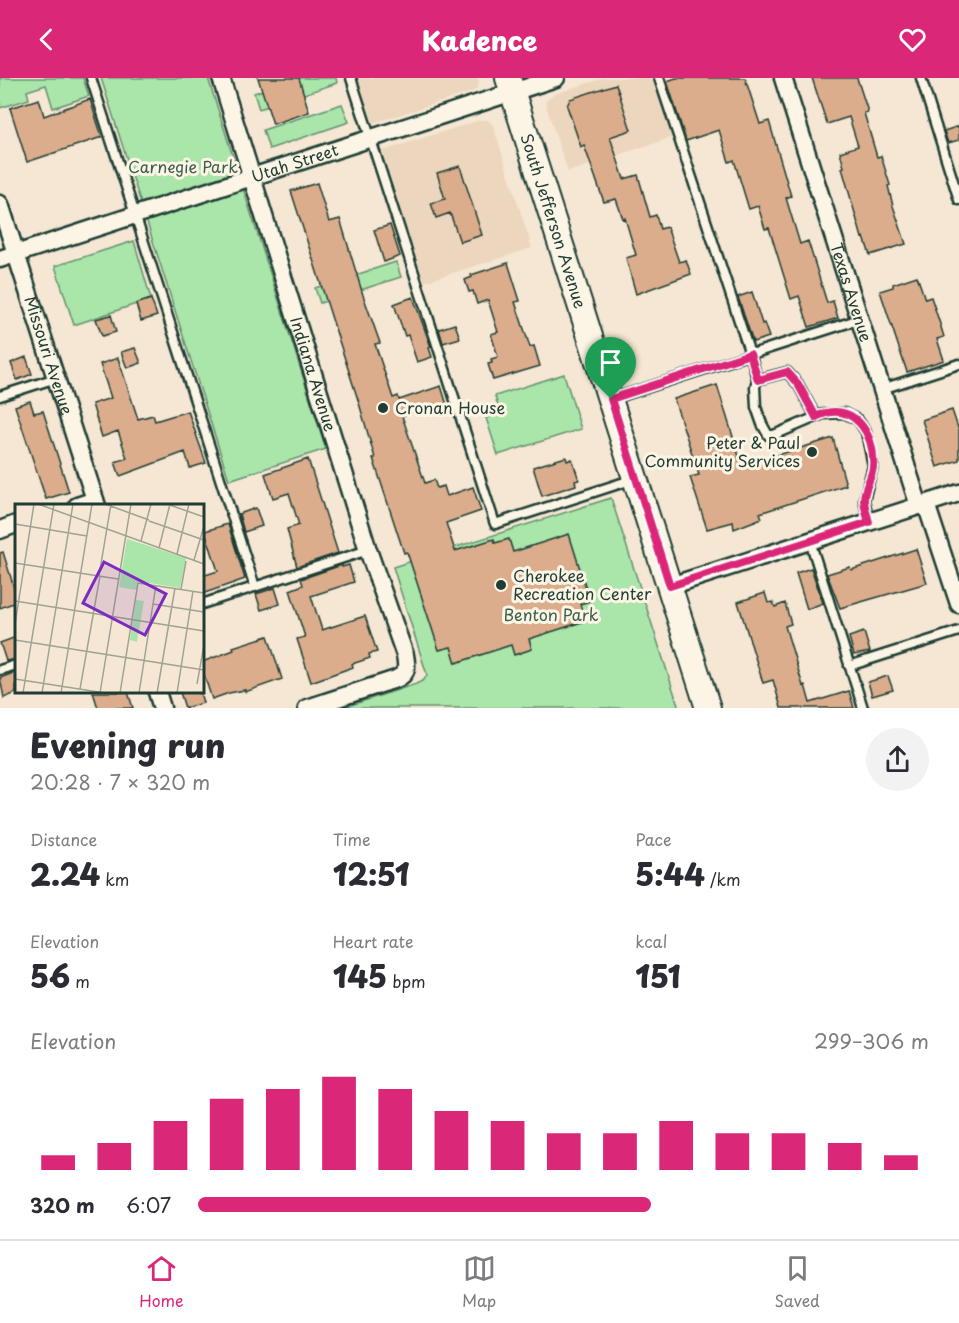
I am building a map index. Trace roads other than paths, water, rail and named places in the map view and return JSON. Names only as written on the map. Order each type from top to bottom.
[{"type":"main road","name":"South Jefferson Avenue","points":[[510,86],[637,478],[708,708]]},
{"type":"street","name":"Indiana Avenue","points":[[221,78],[368,550],[405,655],[406,671],[396,679],[307,708]]},
{"type":"street","name":"Utah Street","points":[[8,256],[370,139],[510,86],[556,78]]},
{"type":"street","name":"Texas Avenue","points":[[783,78],[882,389],[959,604]]},
{"type":"street","name":"Missouri Avenue","points":[[0,204],[8,256],[56,378],[96,503]]},
{"type":"street","points":[[670,586],[959,493]]},
{"type":"street","points":[[0,530],[15,524]]},
{"type":"street","points":[[157,693],[162,708]]},
{"type":"lane","points":[[91,78],[255,587]]},
{"type":"lane","points":[[351,78],[495,524],[637,478]]},
{"type":"lane","points":[[660,78],[758,380],[755,387],[756,407],[762,424],[768,435],[774,435],[823,414],[844,412],[858,420],[866,432],[873,466],[864,500],[869,522]]},
{"type":"lane","points":[[921,78],[959,200]]},
{"type":"lane","points":[[611,399],[860,319]]},
{"type":"lane","points":[[882,389],[959,364]]},
{"type":"lane","points":[[758,380],[787,372],[798,384],[816,417]]},
{"type":"lane","points":[[0,396],[56,378]]},
{"type":"lane","points":[[810,541],[863,708]]},
{"type":"lane","points":[[204,603],[368,550]]},
{"type":"lane","points":[[849,666],[959,631]]},
{"type":"lane","points":[[0,670],[15,665]]},
{"type":"place","name":"Cronan House","points":[[383,408]]},
{"type":"place","name":"Peter & Paul Community Services","points":[[812,452]]},
{"type":"place","name":"Cherokee Recreation Center","points":[[501,585]]},
{"type":"park label","name":"Carnegie Park","points":[[183,167]]},
{"type":"park label","name":"Benton Park","points":[[551,615]]}]
